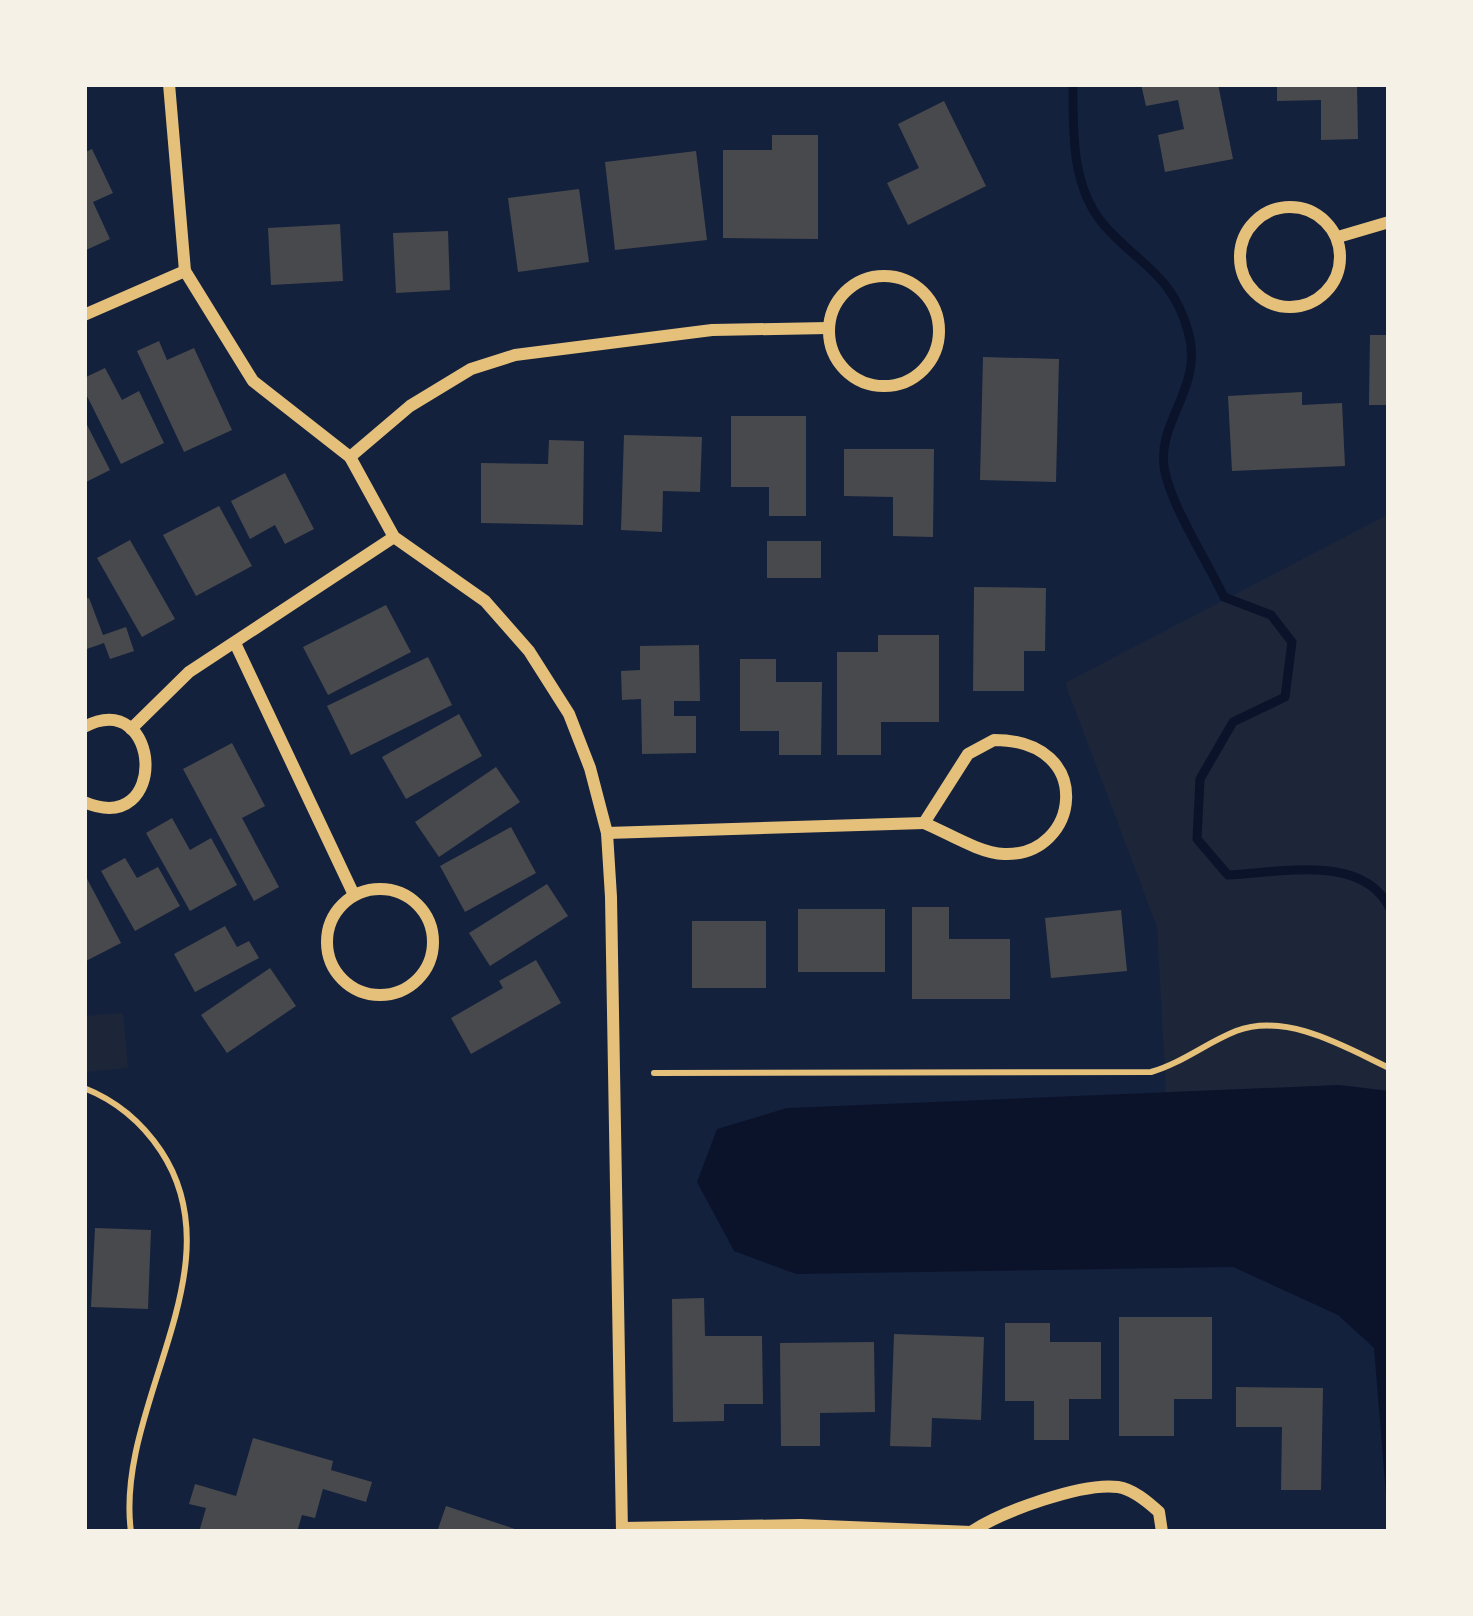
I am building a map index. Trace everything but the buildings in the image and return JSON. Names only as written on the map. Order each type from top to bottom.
[{"type":"street","points":[[169,84],[185,271],[254,381],[350,457],[394,537],[485,601],[529,651],[569,714],[607,833],[622,1530],[801,1525],[971,1532],[989,1520],[1072,1492],[1118,1487],[1159,1512],[1162,1532]]},
{"type":"street","points":[[1287,206],[1318,213],[1338,237],[1342,262],[1333,285],[1315,302],[1290,308],[1265,302],[1247,285],[1240,249],[1258,217],[1287,206]]},
{"type":"street","points":[[1338,237],[1389,222]]},
{"type":"street","points":[[84,315],[185,271]]},
{"type":"street","points":[[875,276],[899,278],[921,290],[936,310],[940,335],[933,359],[916,377],[893,386],[868,385],[846,373],[832,352],[828,328],[835,304],[852,286],[875,276]]},
{"type":"street","points":[[350,457],[410,406],[472,369],[515,355],[712,330],[828,328]]},
{"type":"street","points":[[130,729],[189,672],[394,537]]},
{"type":"street","points":[[235,643],[354,895]]},
{"type":"street","points":[[84,728],[113,721],[130,729],[143,744],[149,762],[145,781],[134,797],[116,806],[84,802]]},
{"type":"street","points":[[607,833],[924,823],[1002,854],[1030,851],[1054,833],[1066,807],[1064,778],[1048,754],[1036,747],[1023,740],[994,740],[968,754],[924,823]]},
{"type":"street","points":[[376,888],[398,891],[417,903],[430,921],[434,943],[429,965],[415,982],[395,993],[373,995],[352,988],[335,972],[327,951],[328,929],[337,909],[354,895],[376,888]]},
{"type":"path","points":[[654,1072],[1151,1072],[1177,1064],[1237,1031],[1262,1026],[1328,1040],[1389,1068]]},
{"type":"path","points":[[84,1088],[126,1110],[149,1133],[185,1198],[187,1245],[174,1320],[132,1454],[131,1532]]},
{"type":"shaded area","points":[[1389,514],[1389,1091],[1339,1085],[1166,1093],[1157,927],[1065,683]]},
{"type":"shaded area","points":[[123,1013],[128,1068],[84,1072],[84,1016]]},
{"type":"shaded area","points":[[1339,1085],[1389,1091],[1389,1532],[1374,1348],[1338,1315],[1233,1267],[796,1274],[734,1251],[697,1182],[717,1129],[787,1108]]},
{"type":"waterway","points":[[1073,84],[1076,158],[1085,194],[1104,225],[1164,283],[1188,331],[1190,370],[1164,454],[1175,502],[1224,597],[1271,615],[1292,642],[1285,697],[1233,722],[1200,779],[1197,839],[1228,875],[1294,870],[1339,873],[1376,890],[1389,907]]}]
